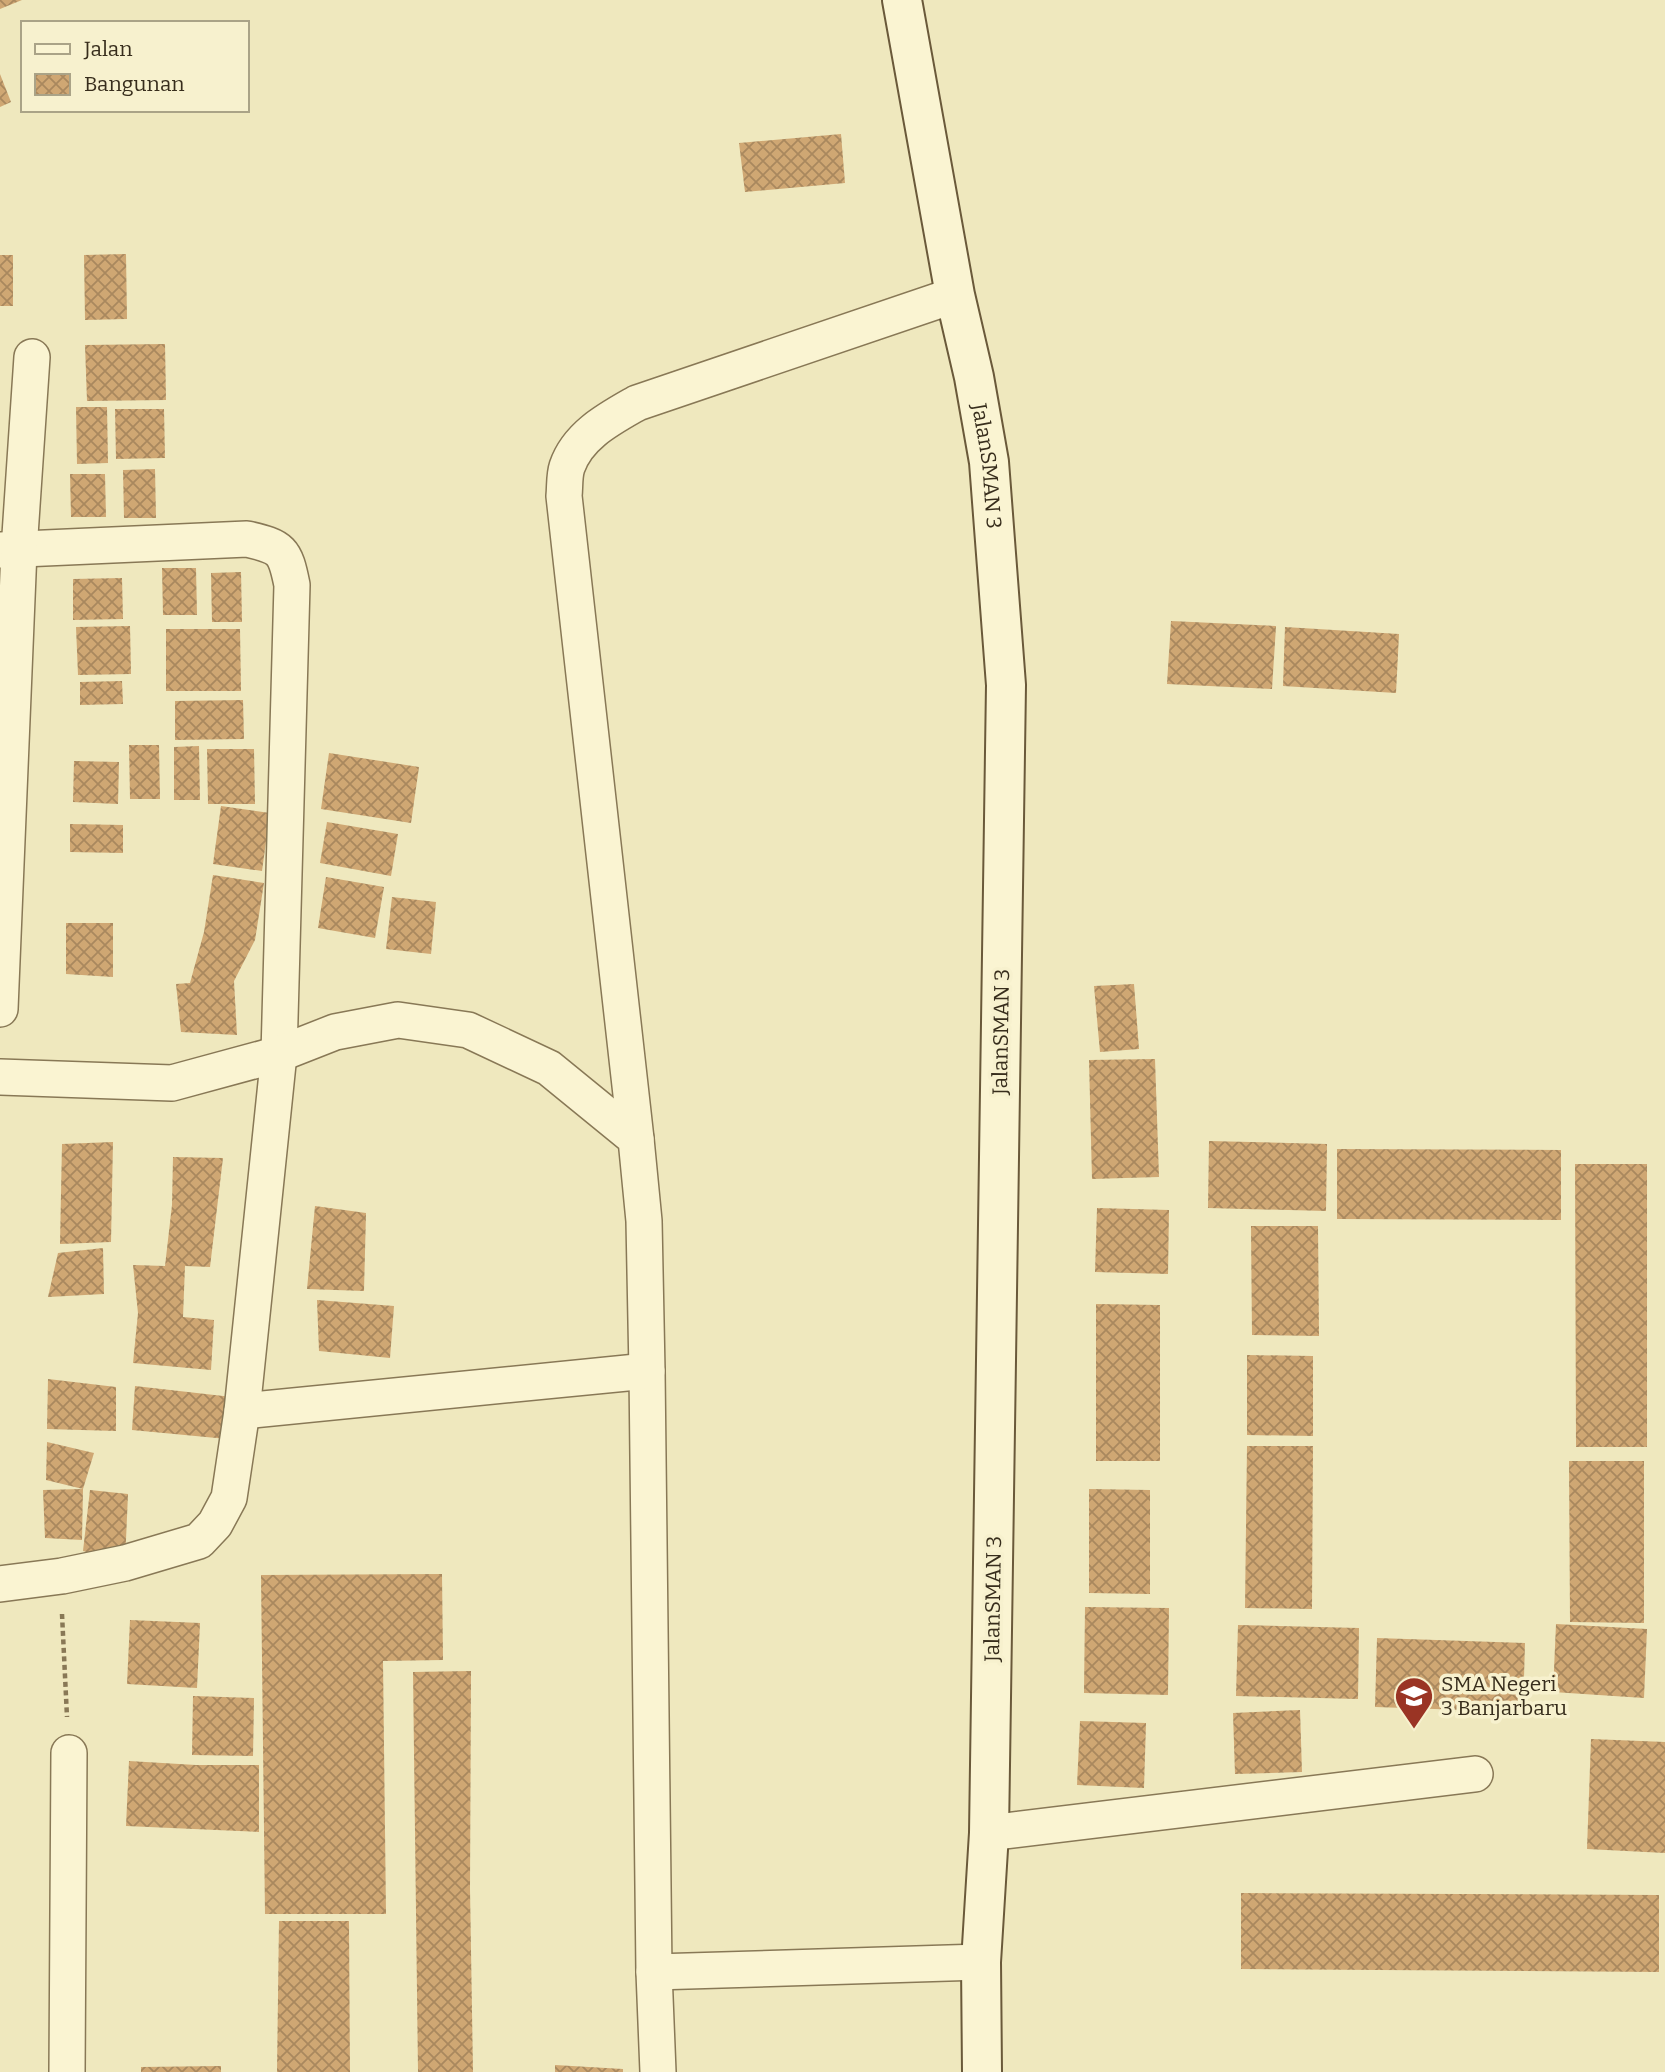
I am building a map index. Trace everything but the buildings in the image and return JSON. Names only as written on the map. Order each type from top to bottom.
[{"type":"street","name":"JalanSMAN 3","points":[[902,0],[955,295],[974,377],[989,461],[1006,685],[989,1833],[981,1962],[982,2072]]},
{"type":"street","points":[[657,2072],[643,1221],[564,496],[567,468],[579,445],[600,424],[637,403],[955,295]]},
{"type":"street","points":[[0,1009],[10,550],[32,357]]},
{"type":"street","points":[[0,1584],[62,1576],[148,1558],[199,1541],[215,1524],[229,1498],[242,1411],[279,1054],[292,585],[287,560],[273,545],[247,539],[10,550]]},
{"type":"street","points":[[0,1077],[172,1083],[279,1054],[335,1032],[398,1020],[468,1030],[549,1068],[636,1139]]},
{"type":"street","points":[[242,1411],[647,1371]]},
{"type":"street","points":[[67,2072],[69,1752]]},
{"type":"street","points":[[989,1833],[1475,1774]]},
{"type":"street","points":[[654,1972],[981,1962]]},
{"type":"path","points":[[62,1576],[69,1752]]},
{"type":"place","name":"SMA Negeri 3 Banjarbaru","points":[[1414,1730]]}]
